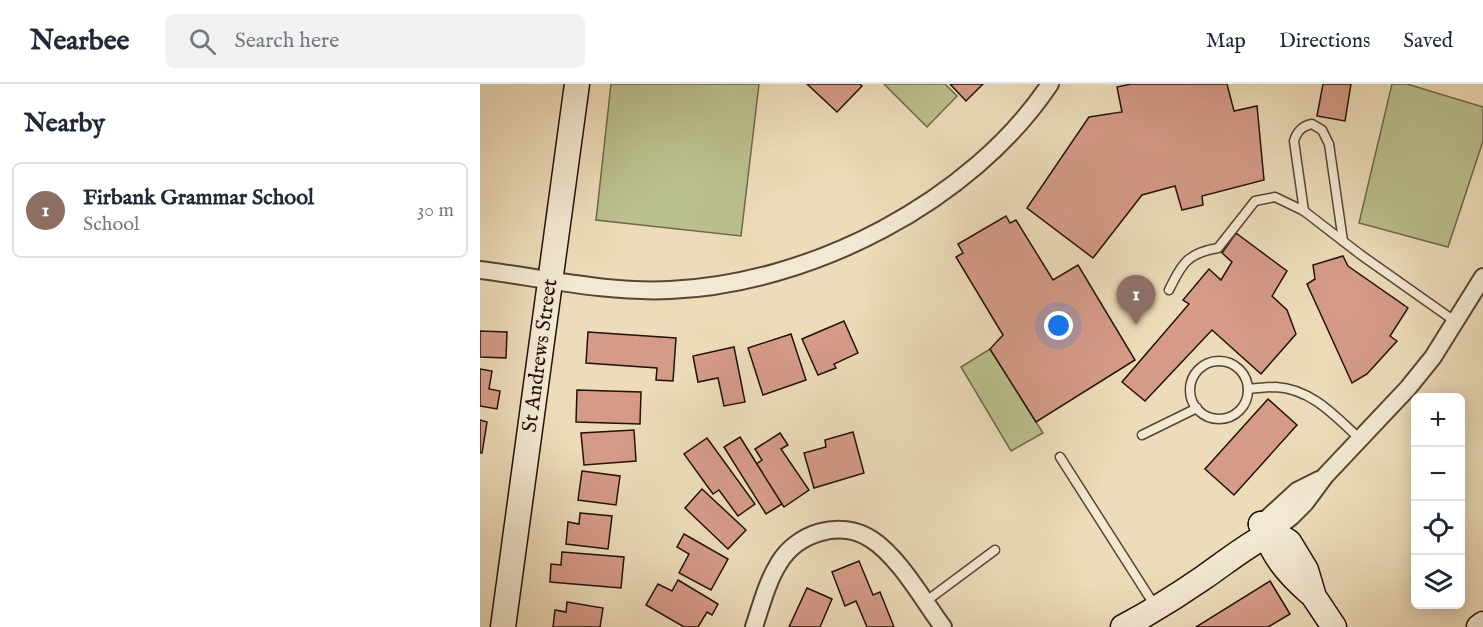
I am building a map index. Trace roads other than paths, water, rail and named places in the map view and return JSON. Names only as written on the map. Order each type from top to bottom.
[{"type":"street","name":"St Andrews Street","points":[[503,627],[577,84]]},
{"type":"street","points":[[480,270],[638,290],[712,286],[756,278],[833,252],[922,206],[986,158],[1018,125],[1050,84]]},
{"type":"street","points":[[1124,627],[1202,579],[1267,531],[1297,491],[1325,476],[1408,388],[1433,357],[1483,277]]},
{"type":"street","points":[[754,627],[763,597],[780,560],[805,539],[830,529],[855,532],[870,538],[883,548],[943,627]]},
{"type":"street","points":[[1267,531],[1274,554],[1314,597],[1334,627]]},
{"type":"street","points":[[1479,627],[1483,624]]},
{"type":"lane","points":[[1304,211],[1294,141],[1300,129],[1312,124],[1322,130],[1329,144],[1343,241]]},
{"type":"lane","points":[[1170,290],[1180,267],[1200,251],[1218,248],[1256,201],[1275,197],[1304,211],[1456,322]]},
{"type":"lane","points":[[1215,361],[1234,365],[1241,371],[1248,389],[1241,408],[1227,417],[1210,417],[1197,408],[1192,400],[1191,384],[1198,370],[1215,361]]},
{"type":"lane","points":[[1248,389],[1276,387],[1316,400],[1360,440]]},
{"type":"lane","points":[[1142,435],[1197,408]]},
{"type":"lane","points":[[1060,457],[1156,609]]},
{"type":"lane","points":[[925,602],[995,550]]},
{"type":"place","name":"Firbank Grammar School","points":[[1136,325]]}]
